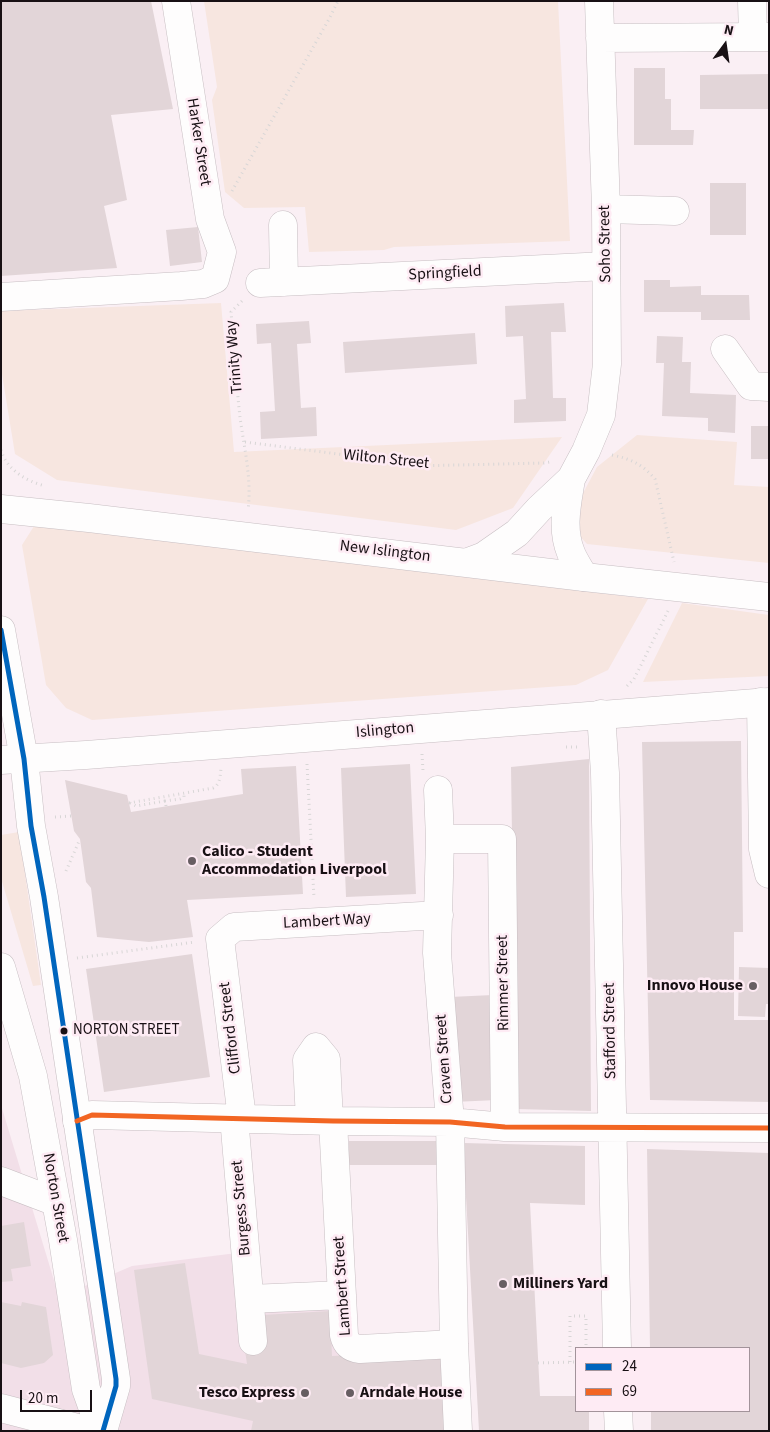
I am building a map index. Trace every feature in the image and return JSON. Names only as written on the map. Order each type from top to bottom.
[{"type":"main road","name":"Harker Street","points":[[1,297],[181,286],[203,284],[215,279],[222,252],[210,219],[176,1]]},
{"type":"main road","name":"Soho Street","points":[[468,562],[484,556],[517,533],[539,510],[559,469],[586,451],[601,416],[607,364],[606,209],[598,1]]},
{"type":"main road","points":[[600,38],[761,37],[752,1]]},
{"type":"main road","points":[[606,209],[675,211]]},
{"type":"main road","points":[[272,283],[283,225]]},
{"type":"main road","name":"Springfield","points":[[272,283],[606,266]]},
{"type":"main road","points":[[725,349],[751,386],[769,387]]},
{"type":"main road","name":"Soho Street","points":[[559,469],[566,537],[571,554],[584,577]]},
{"type":"main road","name":"New Islington","points":[[1,510],[83,517],[769,598]]},
{"type":"main road","name":"Norton Street","points":[[1,630],[13,760],[31,826],[44,897],[116,1379],[116,1386],[102,1431]]},
{"type":"main road","points":[[765,702],[763,849],[769,874]]},
{"type":"main road","name":"Islington","points":[[13,760],[765,702]]},
{"type":"main road","name":"Stafford Street","points":[[601,714],[605,772],[614,1128],[617,1347]]},
{"type":"main road","name":"Craven Street","points":[[438,790],[440,840],[438,916],[444,953],[450,1122],[454,1349],[458,1431]]},
{"type":"main road","name":"Rimmer Street","points":[[440,840],[502,839],[505,1127]]},
{"type":"main road","name":"Lambert Way","points":[[220,939],[234,927],[438,916]]},
{"type":"main road","name":"Clifford Street","points":[[220,939],[238,1118]]},
{"type":"main road","name":"Norton Street","points":[[1,967],[33,1076],[56,1202],[86,1389],[102,1431]]},
{"type":"main road","points":[[77,1121],[92,1115],[168,1127],[238,1118],[450,1122],[505,1127],[769,1128]]},
{"type":"main road","name":"Burgess Street","points":[[238,1118],[253,1341]]},
{"type":"main road","name":"Lambert Street","points":[[324,1120],[345,1341],[354,1348],[454,1349]]},
{"type":"main road","points":[[1,1181],[56,1202]]},
{"type":"main road","points":[[250,1299],[342,1294]]},
{"type":"main road","points":[[1,1408],[89,1431]]},
{"type":"main road","points":[[618,1412],[619,1431]]},
{"type":"path","points":[[210,219],[225,204],[338,1]]},
{"type":"path","name":"Trinity Way","points":[[245,442],[231,312],[272,283]]},
{"type":"path","points":[[239,509],[248,510],[250,498],[245,442]]},
{"type":"path","name":"Wilton Street","points":[[245,442],[370,458],[414,466],[544,464],[559,469]]},
{"type":"path","points":[[1,450],[7,463],[14,470],[31,481],[51,487]]},
{"type":"path","points":[[586,451],[617,456],[638,463],[647,470],[654,479],[674,560]]},
{"type":"path","points":[[619,687],[628,686],[634,680],[668,611]]},
{"type":"path","points":[[307,760],[316,923]]},
{"type":"path","points":[[184,794],[184,797],[180,799],[136,806],[129,803],[184,794],[216,786],[222,766]]},
{"type":"path","points":[[165,801],[166,806]]},
{"type":"path","points":[[53,818],[72,816]]},
{"type":"path","points":[[65,873],[80,839]]},
{"type":"path","points":[[72,959],[220,939]]},
{"type":"path","points":[[570,1362],[570,1316],[586,1316],[586,1347]]},
{"type":"path","points":[[538,1363],[575,1362]]},
{"type":"shaded area","points":[[204,1],[558,1],[570,241],[309,252],[305,207],[244,208],[225,192],[212,100],[217,87]]},
{"type":"shaded area","points":[[221,303],[234,452],[562,437],[513,508],[456,530],[57,480],[15,454],[1,368],[1,311]]},
{"type":"shaded area","points":[[637,435],[737,442],[734,485],[769,487],[769,563],[587,544],[576,532],[574,510],[597,467]]},
{"type":"shaded area","points":[[36,523],[648,599],[608,670],[576,685],[92,720],[66,708],[46,685],[22,545]]},
{"type":"shaded area","points":[[682,603],[769,615],[769,676],[643,682]]},
{"type":"shaded area","points":[[19,832],[41,985],[33,986],[1,878],[1,835]]},
{"type":"shaded area","points":[[1,1105],[59,1297],[132,1266],[237,1253],[246,1308],[354,1303],[356,1347],[459,1431],[1,1431]]},
{"type":"building","points":[[1,1],[151,1],[173,109],[111,115],[127,200],[104,206],[117,268],[1,276]]},
{"type":"building","points":[[634,68],[665,68],[665,99],[671,99],[671,130],[694,130],[693,145],[634,145]]},
{"type":"building","points":[[769,74],[769,109],[700,109],[700,75]]},
{"type":"building","points":[[710,183],[746,183],[746,235],[710,235]]},
{"type":"building","points":[[198,227],[202,262],[170,266],[166,230]]},
{"type":"building","points":[[644,280],[670,280],[670,287],[701,286],[701,295],[749,295],[750,320],[701,320],[701,312],[644,312]]},
{"type":"building","points":[[564,303],[566,332],[551,332],[553,398],[566,398],[566,421],[514,423],[514,400],[526,399],[523,336],[506,337],[505,306]]},
{"type":"building","points":[[309,321],[311,343],[297,344],[301,408],[316,407],[317,436],[261,439],[260,412],[275,411],[271,343],[257,344],[256,324]]},
{"type":"building","points":[[475,333],[477,364],[345,373],[343,342]]},
{"type":"building","points":[[657,336],[683,337],[682,362],[691,362],[690,393],[736,395],[735,433],[708,431],[708,418],[662,416],[664,363],[656,363]]},
{"type":"building","points":[[751,426],[769,426],[769,459],[751,459]]},
{"type":"building","points":[[741,741],[743,932],[734,932],[734,1020],[769,1020],[769,1102],[650,1100],[642,742]]},
{"type":"building","points":[[589,759],[591,1111],[516,1109],[511,767]]},
{"type":"building","name":"Calico - Student Accommodation Liverpool","points":[[410,764],[416,894],[346,897],[341,768]]},
{"type":"building","name":"Calico - Student Accommodation Liverpool","points":[[296,766],[303,894],[187,900],[193,937],[149,942],[97,937],[91,888],[86,882],[80,839],[74,831],[65,780],[127,795],[131,812],[243,794],[241,769]]},
{"type":"building","points":[[192,954],[210,1077],[104,1092],[86,969]]},
{"type":"building","name":"Innovo House","points":[[739,967],[769,968],[769,1004],[766,1004],[765,1017],[738,1016]]},
{"type":"building","points":[[493,995],[497,1100],[453,1102],[450,997]]},
{"type":"building","points":[[349,1141],[439,1141],[439,1165],[349,1165]]},
{"type":"building","name":"Milliners Yard","points":[[463,1143],[585,1146],[585,1205],[530,1203],[540,1396],[575,1396],[575,1412],[589,1412],[589,1431],[479,1431]]},
{"type":"building","points":[[647,1149],[769,1153],[769,1431],[651,1431],[651,1412],[750,1412],[750,1347],[650,1347]]},
{"type":"building","points":[[24,1222],[31,1266],[11,1269],[13,1281],[1,1282],[1,1226]]},
{"type":"building","name":"Arndale House","points":[[185,1263],[199,1354],[247,1364],[245,1350],[262,1315],[330,1311],[332,1356],[443,1351],[453,1431],[251,1431],[253,1421],[152,1399],[134,1270]]},
{"type":"building","points":[[1,1302],[21,1306],[22,1302],[46,1307],[53,1355],[44,1363],[21,1368],[1,1363]]},
{"type":"transit line","name":"24","points":[[1,630],[24,759],[31,826],[44,897],[116,1379],[116,1386],[103,1431]]},
{"type":"transit line","name":"69","points":[[77,1121],[92,1115],[450,1122],[505,1127],[769,1128]]},
{"type":"place","name":"Calico - Student Accommodation Liverpool","points":[[192,861]]},
{"type":"place","name":"Innovo House","points":[[753,986]]},
{"type":"place","name":"NORTON STREET","points":[[64,1031]]},
{"type":"place","name":"Milliners Yard","points":[[503,1284]]},
{"type":"place","name":"Tesco Express","points":[[305,1393]]},
{"type":"place","name":"Arndale House","points":[[350,1393]]}]
